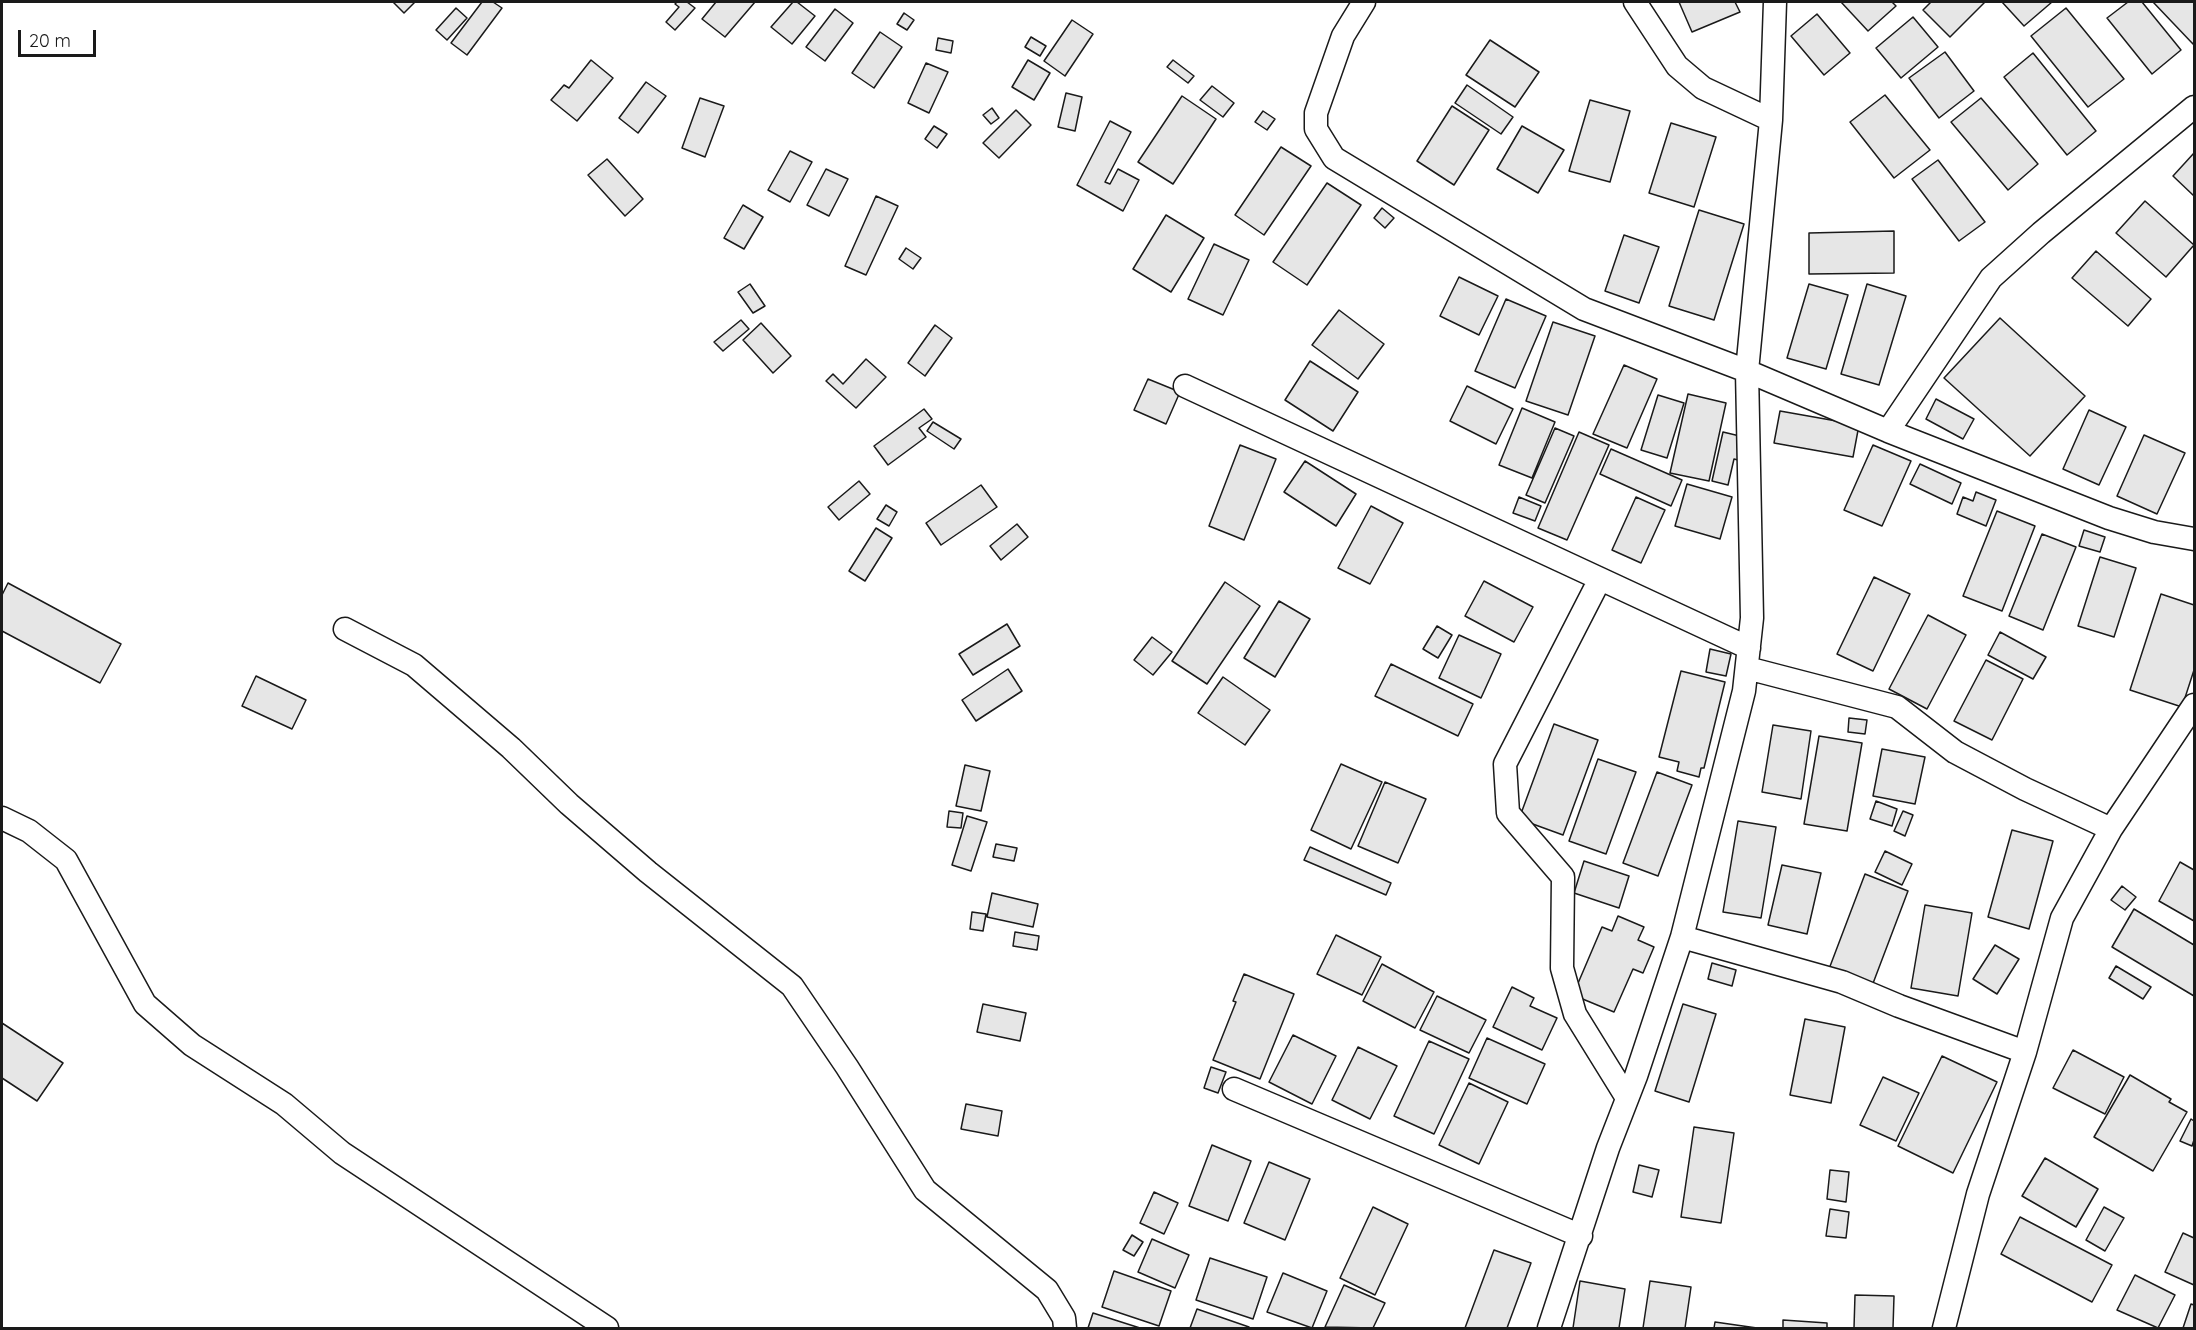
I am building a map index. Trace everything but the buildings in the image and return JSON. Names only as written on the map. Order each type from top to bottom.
[{"type":"street","points":[[1364,2],[1343,36],[1316,113],[1316,129],[1334,158],[1584,309],[1747,371],[1888,431],[2109,518],[2154,532],[2194,539]]},
{"type":"street","points":[[1635,2],[1677,66],[1703,88],[1771,120]]},
{"type":"street","points":[[1549,1329],[1608,1148],[1628,1098],[1682,937],[1744,691],[1752,618],[1747,371],[1771,120],[1776,2]]},
{"type":"street","points":[[1888,431],[1991,278],[2041,233],[2194,107]]},
{"type":"street","points":[[1185,386],[1600,579],[1748,658],[1897,707],[1955,752],[2025,789],[2111,829]]},
{"type":"street","points":[[1600,579],[1505,764],[1507,804],[1508,813],[1563,878],[1562,968],[1575,1014],[1628,1098]]},
{"type":"street","points":[[345,629],[414,665],[511,748],[569,804],[622,850],[792,986],[847,1067],[925,1190],[1047,1290],[1064,1318],[1065,1329]]},
{"type":"street","points":[[1944,1329],[1978,1194],[2025,1052],[2061,918],[2111,829],[2194,705]]},
{"type":"street","points":[[2,818],[29,831],[66,860],[145,1004],[192,1044],[284,1104],[342,1153],[607,1329]]},
{"type":"street","points":[[1682,937],[1842,982],[1899,1006],[2025,1052]]},
{"type":"street","points":[[1234,1089],[1581,1236]]}]
